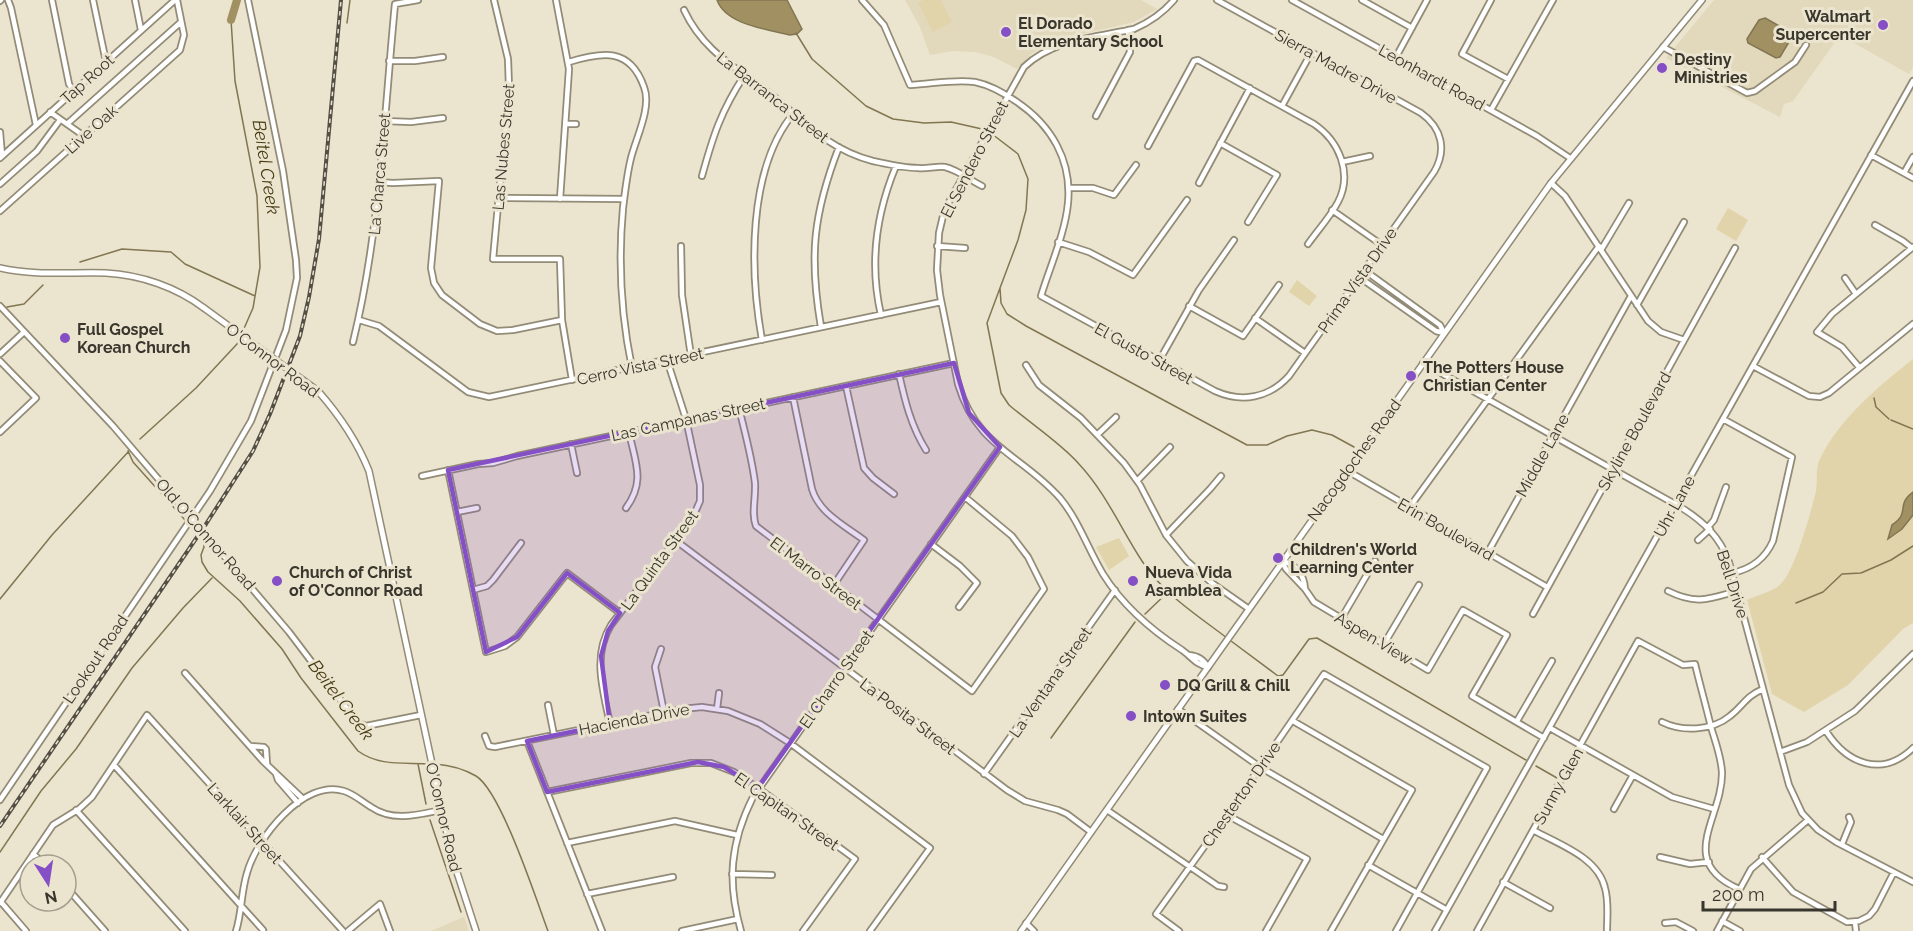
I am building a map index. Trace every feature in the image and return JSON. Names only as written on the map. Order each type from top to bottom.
[{"type":"main road","name":"Nacogdoches Road","points":[[1021,931],[1551,183],[1701,0]]},
{"type":"main road","name":"O'Connor Road","points":[[0,268],[23,273],[120,275],[151,281],[171,289],[191,298],[318,391],[344,422],[369,471],[441,810],[457,876],[476,931]]},
{"type":"street","points":[[8,0],[36,125]]},
{"type":"street","points":[[52,0],[69,84],[73,91]]},
{"type":"street","points":[[93,0],[106,62]]},
{"type":"street","points":[[135,0],[141,30]]},
{"type":"street","points":[[67,124],[181,22],[176,0]]},
{"type":"street","name":"Tap Root","points":[[1,157],[176,0]]},
{"type":"street","name":"Lookout Road","points":[[0,800],[210,491],[250,421],[286,330],[297,278],[296,260],[283,171],[248,0]]},
{"type":"street","name":"La Charca Street","points":[[353,342],[365,292],[373,241],[395,4],[418,0]]},
{"type":"street","name":"Las Nubes Street","points":[[494,0],[509,73],[493,259],[560,259],[562,320]]},
{"type":"street","points":[[556,0],[569,62],[560,199]]},
{"type":"street","points":[[862,0],[885,25],[910,85],[955,81],[972,82],[993,88],[1008,95],[1029,110],[1053,136],[1064,161],[1069,188],[1066,217],[1058,242],[1089,252],[1133,275],[1187,200]]},
{"type":"street","name":"El Sendero Street","points":[[1174,0],[1153,19],[1128,30],[1065,43],[1045,51],[1024,67],[943,216],[937,246],[937,270],[941,302],[962,396],[981,430],[1060,498],[1115,590],[1149,627],[1189,655],[1203,660],[1208,667]]},
{"type":"street","name":"Sierra Madre Drive","points":[[1217,0],[1421,113],[1436,128],[1441,144]]},
{"type":"street","name":"Leonhardt Road","points":[[1292,0],[1539,137],[1570,158]]},
{"type":"street","points":[[1362,0],[1412,28]]},
{"type":"street","points":[[1396,57],[1427,0]]},
{"type":"street","points":[[1491,0],[1462,54],[1508,79]]},
{"type":"street","points":[[1491,110],[1552,0]]},
{"type":"street","name":"La Barranca Street","points":[[684,10],[702,39],[744,76],[777,99],[812,131],[838,147],[861,157],[896,166],[945,167],[982,186]]},
{"type":"street","name":"Live Oak","points":[[0,211],[182,47],[184,35],[181,22]]},
{"type":"street","points":[[1096,116],[1129,57],[1131,44],[1128,30]]},
{"type":"street","points":[[1663,46],[1748,93],[1755,91],[1795,62],[1806,45]]},
{"type":"street","points":[[1282,106],[1311,53]]},
{"type":"street","points":[[569,62],[593,55],[606,54],[618,57],[633,68],[645,88],[647,106],[631,160],[624,199],[620,254],[622,302],[632,368]]},
{"type":"street","points":[[389,61],[416,62],[442,57]]},
{"type":"street","points":[[1148,147],[1194,61],[1198,60],[1325,132],[1337,147],[1344,177],[1341,194],[1308,244]]},
{"type":"street","points":[[702,176],[722,111],[744,76]]},
{"type":"street","name":"Uhr Lane","points":[[1435,931],[1913,81]]},
{"type":"street","points":[[1199,183],[1250,88]]},
{"type":"street","points":[[50,112],[84,136]]},
{"type":"street","points":[[762,340],[753,268],[758,207],[776,141],[793,114]]},
{"type":"street","points":[[384,121],[411,122],[443,118]]},
{"type":"street","points":[[0,184],[37,151],[60,120]]},
{"type":"street","points":[[566,124],[576,124]]},
{"type":"street","points":[[0,132],[1,157]]},
{"type":"street","points":[[1220,143],[1277,175],[1248,222]]},
{"type":"street","name":"Prima Vista Drive","points":[[1251,398],[1271,391],[1281,384],[1305,353],[1434,172],[1441,157],[1441,144]]},
{"type":"street","points":[[821,327],[814,283],[815,235],[823,190],[838,147]]},
{"type":"street","points":[[1871,155],[1913,178]]},
{"type":"street","points":[[1342,162],[1371,156]]},
{"type":"street","points":[[1904,173],[1913,157]]},
{"type":"street","points":[[1069,188],[1093,188],[1114,195],[1136,165]]},
{"type":"street","points":[[881,315],[875,284],[875,248],[882,205],[896,166]]},
{"type":"street","points":[[378,182],[439,181],[431,268],[434,283],[441,295],[480,324],[497,331],[562,320],[572,380]]},
{"type":"street","points":[[1551,183],[1565,196],[1637,305],[1655,328],[1667,335],[1684,340]]},
{"type":"street","points":[[499,198],[624,199]]},
{"type":"street","points":[[1409,508],[1600,248],[1629,203]]},
{"type":"street","points":[[1332,210],[1382,245]]},
{"type":"street","points":[[1637,305],[1684,222]]},
{"type":"street","points":[[1859,367],[1842,347],[1817,332],[1828,318],[1912,247],[1875,225]]},
{"type":"street","points":[[1159,361],[1189,306],[1234,240]]},
{"type":"street","name":"El Gusto Street","points":[[1058,242],[1041,296],[1221,394],[1251,398]]},
{"type":"street","points":[[681,246],[682,295],[691,356]]},
{"type":"street","points":[[937,246],[965,248]]},
{"type":"street","name":"Skyline Boulevard","points":[[1533,614],[1735,248]]},
{"type":"street","points":[[1364,270],[1440,325],[1444,333]]},
{"type":"street","points":[[1359,277],[1436,331],[1444,333]]},
{"type":"street","points":[[1845,278],[1856,294]]},
{"type":"street","points":[[1189,306],[1243,336],[1280,285]]},
{"type":"street","name":"Middle Lane","points":[[1488,552],[1631,296]]},
{"type":"street","name":"Cerro Vista Street","points":[[358,320],[379,326],[468,392],[476,395],[497,396],[941,302]]},
{"type":"street","name":"Old O'Connor Road","points":[[0,306],[112,426],[289,632],[358,723],[366,726],[421,715]]},
{"type":"street","points":[[1256,318],[1305,353]]},
{"type":"street","points":[[1753,366],[1814,397],[1829,393],[1913,324]]},
{"type":"street","points":[[0,354],[24,332]]},
{"type":"street","name":"La Quinta Street","points":[[610,723],[602,682],[601,656],[608,631],[693,517],[700,497],[700,484],[686,419],[667,360]]},
{"type":"street","points":[[0,361],[36,398],[0,432]]},
{"type":"street","name":"Las Campanas Street","points":[[422,476],[493,463],[686,419],[954,363]]},
{"type":"street","name":"Bell Drive","points":[[1423,363],[1675,504],[1698,518],[1709,528],[1726,554],[1732,573],[1793,795],[1818,830],[1913,882]]},
{"type":"street","points":[[1026,365],[1039,385],[1098,434],[1124,463],[1137,481],[1166,535],[1197,571],[1249,609]]},
{"type":"street","points":[[899,374],[913,425],[926,450]]},
{"type":"street","points":[[846,386],[864,468],[894,494]]},
{"type":"street","points":[[793,397],[812,489],[817,501],[828,513],[864,540],[833,586]]},
{"type":"street","name":"El Marro Street","points":[[739,408],[755,483],[753,516],[756,526],[972,691],[1044,589],[1028,556],[1012,536],[965,497]]},
{"type":"street","points":[[1098,434],[1116,417]]},
{"type":"street","points":[[1724,419],[1792,457],[1769,550],[1753,565],[1732,573]]},
{"type":"street","points":[[626,508],[634,497],[639,483],[629,432]]},
{"type":"street","points":[[571,444],[577,473]]},
{"type":"street","name":"El Charro Street","points":[[741,931],[732,874],[737,835],[758,788],[1000,447]]},
{"type":"street","points":[[1137,481],[1170,447]]},
{"type":"street","points":[[448,470],[486,652],[505,646],[517,637],[567,573],[620,613]]},
{"type":"street","name":"Erin Boulevard","points":[[1346,470],[1547,587]]},
{"type":"street","points":[[1166,535],[1221,476]]},
{"type":"street","points":[[1698,540],[1714,520],[1726,488]]},
{"type":"street","points":[[457,512],[477,508]]},
{"type":"street","name":"La Posita Street","points":[[675,540],[984,774],[1017,797],[1033,804],[1058,810],[1091,832]]},
{"type":"street","points":[[473,590],[487,586],[494,580],[521,543]]},
{"type":"street","points":[[931,544],[960,566],[977,583],[959,607]]},
{"type":"street","name":"Aspen View","points":[[1282,561],[1312,601],[1428,670],[1463,610],[1507,635],[1472,696],[1544,738]]},
{"type":"street","points":[[1341,619],[1375,561]]},
{"type":"street","points":[[1384,644],[1419,585]]},
{"type":"street","name":"La Ventana Street","points":[[984,774],[1115,590]]},
{"type":"street","points":[[1668,591],[1696,601],[1737,591]]},
{"type":"street","name":"Sunny Glen","points":[[1477,931],[1638,641],[1683,665],[1695,664],[1711,724]]},
{"type":"street","points":[[661,649],[655,667],[664,712]]},
{"type":"street","points":[[1780,752],[1800,746],[1856,711],[1913,654]]},
{"type":"street","points":[[1516,721],[1552,661]]},
{"type":"street","points":[[185,673],[263,761],[303,799]]},
{"type":"street","name":"Chesterton Drive","points":[[1179,931],[1156,914],[1324,674],[1487,768],[1417,893]]},
{"type":"street","points":[[1662,722],[1684,729],[1724,720],[1748,696],[1763,689]]},
{"type":"street","points":[[717,709],[719,693]]},
{"type":"street","points":[[548,705],[554,735]]},
{"type":"street","name":"Hacienda Drive","points":[[485,736],[487,744],[491,747],[693,707],[717,709],[752,720],[790,743],[930,848],[870,931]]},
{"type":"street","points":[[1178,709],[1260,767],[1383,839]]},
{"type":"street","name":"Larklair Street","points":[[114,765],[147,715],[343,931]]},
{"type":"street","points":[[1293,721],[1412,790],[1330,931]]},
{"type":"street","points":[[1711,724],[1722,774],[1706,844],[1709,862],[1717,875],[1739,889]]},
{"type":"street","points":[[1550,728],[1679,800],[1714,809]]},
{"type":"street","points":[[1826,731],[1843,750],[1871,764],[1887,765],[1900,760],[1913,748]]},
{"type":"street","points":[[527,741],[602,931]]},
{"type":"street","points":[[251,746],[264,747],[267,764]]},
{"type":"street","name":"El Capitan Street","points":[[547,792],[691,763],[705,762],[724,767],[758,788],[855,859],[804,931]]},
{"type":"street","points":[[34,853],[53,825],[92,797],[114,765],[263,930]]},
{"type":"street","points":[[276,774],[278,780],[298,803]]},
{"type":"street","points":[[1614,809],[1633,775]]},
{"type":"street","points":[[236,931],[251,860],[276,823],[303,799],[317,791],[336,789],[358,797],[370,807],[388,815],[409,816],[441,810]]},
{"type":"street","points":[[76,810],[185,931]]},
{"type":"street","points":[[1107,810],[1218,886],[1224,887]]},
{"type":"street","points":[[1227,815],[1307,859],[1266,931]]},
{"type":"street","points":[[1833,849],[1851,822],[1849,817]]},
{"type":"street","points":[[1717,931],[1751,869],[1808,819]]},
{"type":"street","points":[[567,843],[675,821],[737,835]]},
{"type":"street","points":[[1533,830],[1582,858],[1598,871],[1607,895],[1606,931]]},
{"type":"street","points":[[1660,857],[1690,864],[1709,862]]},
{"type":"street","points":[[1762,858],[1797,896],[1840,919],[1855,922],[1864,919],[1875,909],[1894,872]]},
{"type":"street","points":[[1368,865],[1447,910]]},
{"type":"street","points":[[732,874],[772,875]]},
{"type":"street","points":[[18,876],[0,903],[26,931]]},
{"type":"street","points":[[587,894],[673,877]]},
{"type":"street","points":[[1503,882],[1550,908]]},
{"type":"street","points":[[1396,931],[1417,893]]},
{"type":"street","points":[[78,901],[105,931]]},
{"type":"street","points":[[348,931],[380,904],[390,931]]},
{"type":"street","points":[[682,931],[738,920]]},
{"type":"street","points":[[1722,921],[1740,931]]},
{"type":"street","points":[[1665,923],[1676,922],[1693,931]]},
{"type":"street","points":[[1855,922],[1856,931]]},
{"type":"street","points":[[1026,923],[1034,931]]},
{"type":"highlighted area","points":[[954,363],[969,413],[1000,447],[758,788],[724,767],[698,762],[547,792],[527,741],[610,724],[601,656],[608,631],[620,613],[567,573],[517,637],[486,652],[448,470]]},
{"type":"shaded area","points":[[717,0],[787,0],[802,29],[797,34],[790,35],[748,25],[729,15]]},
{"type":"shaded area","name":"El Dorado Elementary School","points":[[905,0],[1141,0],[1157,9],[1134,22],[1052,41],[1031,54],[1017,69],[994,57],[975,52],[952,51],[930,55],[920,27]]},
{"type":"shaded area","points":[[923,0],[941,0],[952,22],[933,32],[918,3]]},
{"type":"shaded area","points":[[1714,0],[1913,0],[1913,67],[1909,74],[1840,35],[1793,101],[1784,104],[1780,117],[1666,58]]},
{"type":"shaded area","points":[[1765,18],[1790,32],[1792,37],[1780,57],[1776,58],[1748,43],[1747,39],[1759,20]]},
{"type":"shaded area","points":[[1728,208],[1748,220],[1736,241],[1716,229]]},
{"type":"shaded area","points":[[1297,280],[1317,296],[1309,306],[1289,292]]},
{"type":"shaded area","points":[[1913,359],[1913,623],[1903,629],[1848,685],[1804,712],[1772,694],[1747,600],[1769,592],[1786,578],[1802,541],[1817,487],[1818,463],[1828,444],[1861,404]]},
{"type":"shaded area","points":[[1913,492],[1913,515],[1902,529],[1888,539],[1892,525],[1901,517],[1903,505]]},
{"type":"shaded area","points":[[1119,538],[1129,556],[1109,570],[1096,547]]},
{"type":"shaded area","points":[[464,917],[469,931],[431,931]]},
{"type":"waterway","name":"Beitel Creek","points":[[231,20],[237,0]]},
{"type":"waterway","points":[[347,23],[350,0]]},
{"type":"waterway","name":"Beitel Creek","points":[[231,20],[235,81],[257,196],[260,267],[253,308],[242,333]]},
{"type":"waterway","points":[[796,33],[812,59],[866,106],[893,119],[924,123],[951,122],[982,129]]},
{"type":"waterway","points":[[992,134],[1018,154],[1028,179],[1026,210],[1018,240],[1000,288],[1001,303],[1007,314],[1247,445],[1267,445],[1287,436],[1312,430],[1332,435],[1354,447]]},
{"type":"waterway","points":[[80,262],[122,249],[171,252],[185,264],[255,296]]},
{"type":"waterway","points":[[7,307],[24,304],[43,285]]},
{"type":"waterway","points":[[1000,288],[987,323],[1001,393],[1009,405],[1064,449],[1089,475],[1142,561],[1160,584],[1227,638]]},
{"type":"waterway","name":"Beitel Creek","points":[[140,439],[196,388],[240,338]]},
{"type":"waterway","points":[[1874,398],[1876,407],[1889,419]]},
{"type":"waterway","points":[[1891,420],[1913,429]]},
{"type":"waterway","name":"Beitel Creek","points":[[128,451],[133,462],[185,520]]},
{"type":"waterway","points":[[0,599],[52,535],[129,451]]},
{"type":"waterway","name":"Beitel Creek","points":[[189,525],[203,537],[204,547],[201,555],[208,572],[240,601],[282,649],[301,678],[358,751],[384,762],[431,764]]},
{"type":"waterway","points":[[1796,603],[1823,592],[1842,574],[1861,573],[1891,560],[1913,546]]},
{"type":"waterway","points":[[0,852],[41,791],[76,749],[132,668],[212,578]]},
{"type":"waterway","points":[[1145,614],[1168,592]]},
{"type":"waterway","points":[[1051,738],[1135,622]]},
{"type":"waterway","points":[[1231,641],[1278,676],[1283,675],[1309,639],[1317,638],[1526,760]]},
{"type":"waterway","points":[[418,764],[426,804]]},
{"type":"waterway","name":"Beitel Creek","points":[[435,764],[466,771],[476,776],[486,786],[507,823],[548,931]]},
{"type":"waterway","points":[[1536,766],[1557,778]]},
{"type":"waterway","points":[[430,820],[461,912]]},
{"type":"railway","points":[[0,826],[206,524],[253,451],[270,414],[300,336],[319,239],[341,0]]},
{"type":"place","name":"Walmart Supercenter","points":[[1883,25]]},
{"type":"place","name":"El Dorado Elementary School","points":[[1006,32]]},
{"type":"place","name":"Destiny Ministries","points":[[1662,68]]},
{"type":"place","name":"Full Gospel Korean Church","points":[[65,338]]},
{"type":"place","name":"The Potters House Christian Center","points":[[1411,376]]},
{"type":"place","name":"Children's World Learning Center","points":[[1278,558]]},
{"type":"place","name":"Church of Christ of O'Connor Road","points":[[277,581]]},
{"type":"place","name":"Nueva Vida Asamblea","points":[[1133,581]]},
{"type":"place","name":"DQ Grill & Chill","points":[[1165,685]]},
{"type":"place","name":"Intown Suites","points":[[1131,716]]}]
